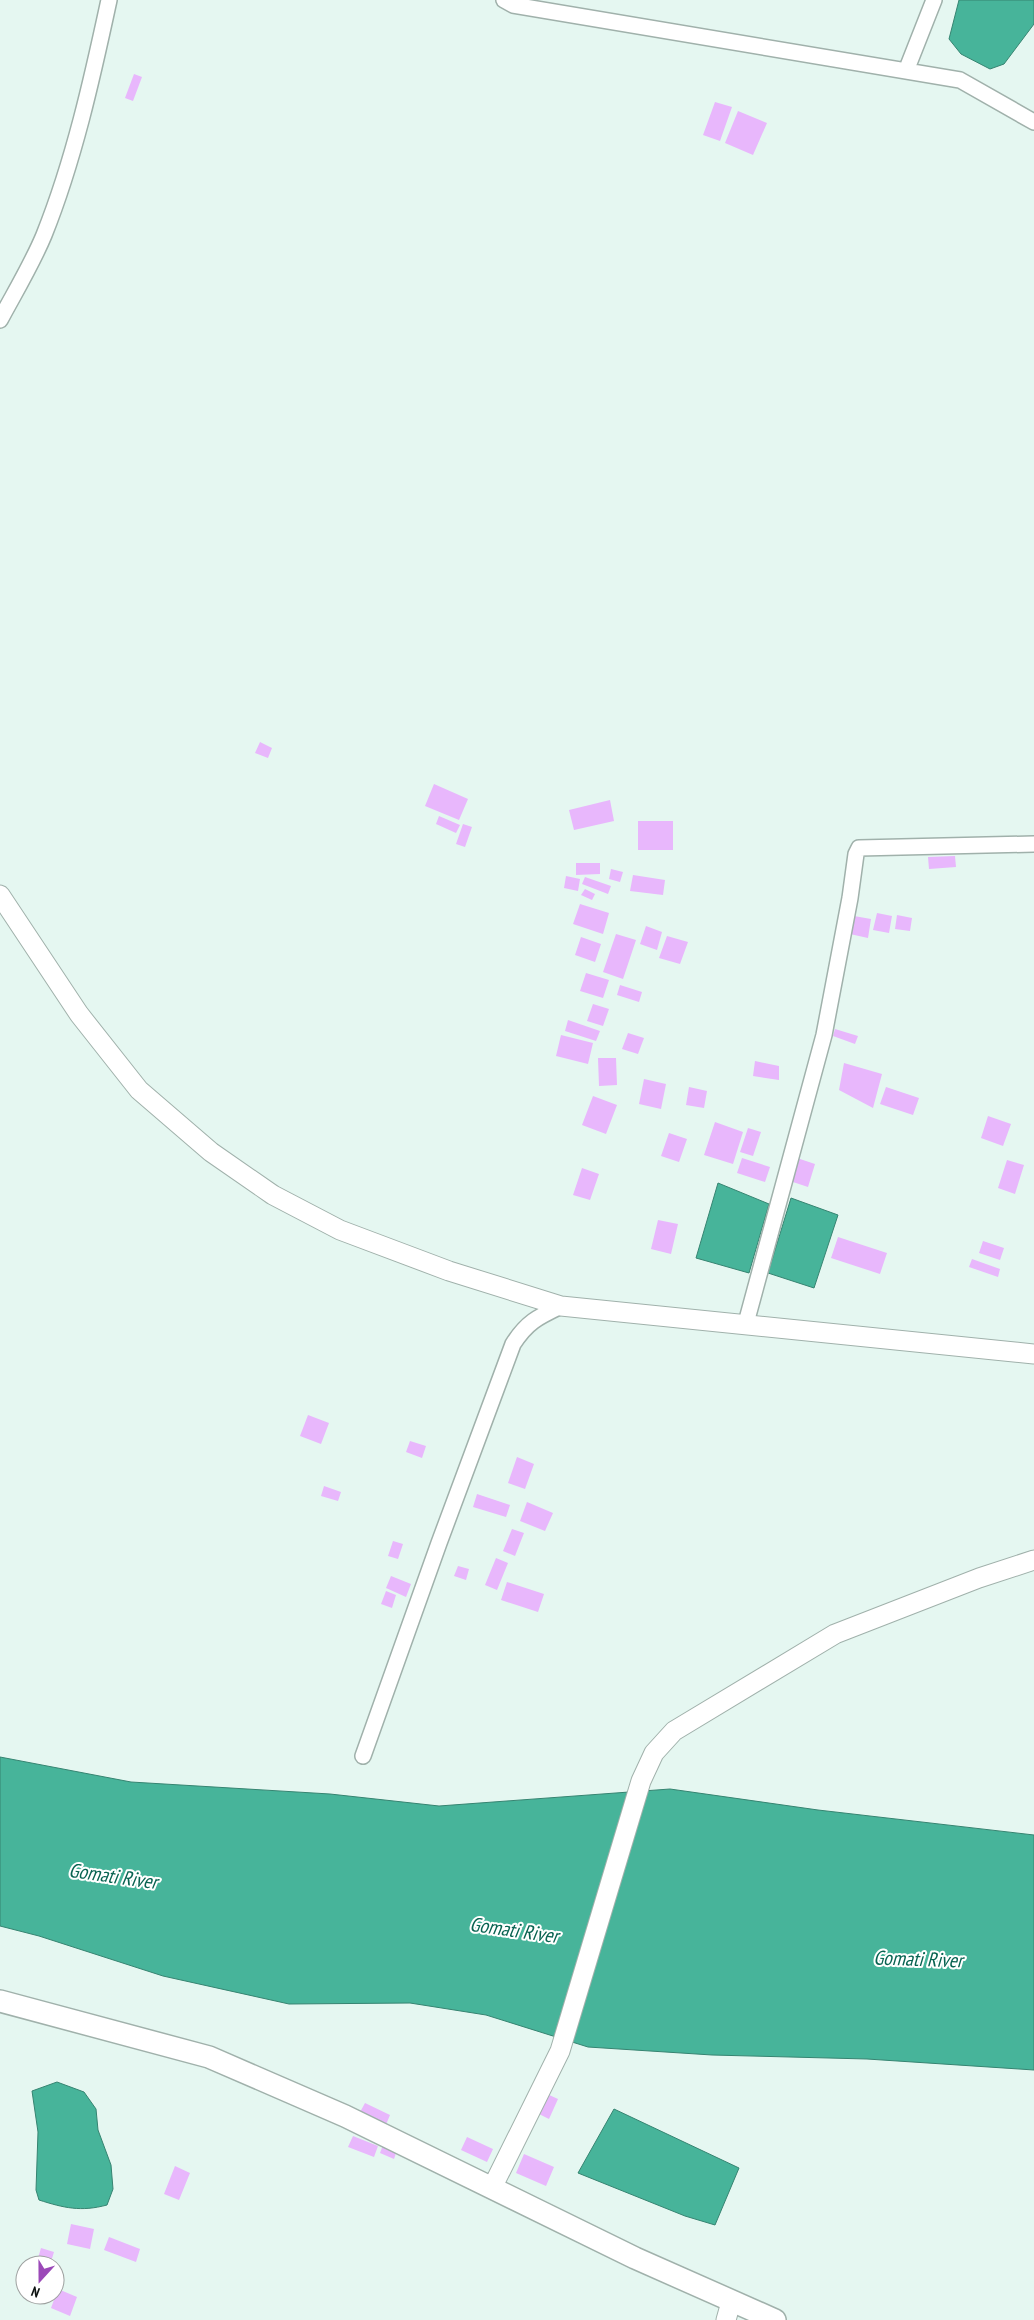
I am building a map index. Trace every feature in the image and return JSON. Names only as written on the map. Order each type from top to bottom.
[{"type":"main road","points":[[0,2001],[208,2057],[345,2116],[492,2188],[728,2311],[775,2320]]},
{"type":"street","points":[[0,320],[43,237],[54,210],[78,131],[110,0]]},
{"type":"street","points":[[504,0],[513,5],[960,80],[1034,122]]},
{"type":"street","points":[[906,71],[934,0]]},
{"type":"street","points":[[746,1323],[824,1034],[850,898],[856,854],[859,848],[1034,844]]},
{"type":"street","points":[[0,895],[79,1014],[139,1090],[211,1152],[273,1195],[340,1230],[448,1271],[561,1306],[746,1323],[1034,1354]]},
{"type":"street","points":[[364,1756],[439,1543],[513,1344],[522,1330],[535,1318],[561,1306]]},
{"type":"street","points":[[492,2188],[560,2051],[641,1781],[654,1753],[674,1731],[835,1634],[979,1578],[1034,1560]]},
{"type":"water","points":[[959,0],[1034,0],[1034,24],[1004,64],[990,69],[961,54],[949,39]]},
{"type":"water","points":[[718,1183],[769,1204],[749,1273],[696,1258]]},
{"type":"water","points":[[791,1198],[838,1215],[814,1288],[768,1273]]},
{"type":"water","name":"Gomati River","points":[[0,1757],[131,1782],[330,1794],[439,1806],[670,1789],[818,1810],[1034,1835],[1034,2070],[867,2059],[712,2055],[588,2047],[486,2015],[410,2003],[289,2004],[163,1976],[39,1936],[0,1926]]},
{"type":"water","points":[[57,2082],[84,2092],[96,2109],[98,2130],[111,2165],[113,2189],[107,2205],[81,2209],[39,2200],[36,2190],[38,2132],[32,2091]]},
{"type":"water","points":[[614,2109],[739,2168],[715,2225],[685,2216],[578,2173]]},
{"type":"building","points":[[134,74],[142,77],[133,101],[125,98]]},
{"type":"building","points":[[715,102],[732,107],[720,141],[703,135]]},
{"type":"building","points":[[738,111],[767,123],[753,155],[725,143]]},
{"type":"building","points":[[260,742],[272,748],[268,758],[255,753]]},
{"type":"building","points":[[434,784],[468,799],[459,820],[425,806]]},
{"type":"building","points":[[610,800],[614,821],[574,830],[569,810]]},
{"type":"building","points":[[439,816],[460,825],[456,833],[436,824]]},
{"type":"building","points":[[638,821],[673,821],[673,850],[638,850]]},
{"type":"building","points":[[463,824],[472,827],[465,847],[456,844]]},
{"type":"building","points":[[955,856],[956,867],[929,869],[928,857]]},
{"type":"building","points":[[576,863],[600,863],[600,874],[576,875]]},
{"type":"building","points":[[611,869],[623,872],[620,882],[609,879]]},
{"type":"building","points":[[633,875],[665,880],[663,895],[630,891]]},
{"type":"building","points":[[566,876],[580,879],[578,891],[564,888]]},
{"type":"building","points":[[585,877],[611,886],[608,894],[582,884]]},
{"type":"building","points":[[585,889],[595,894],[592,900],[581,895]]},
{"type":"building","points":[[580,904],[609,913],[603,934],[573,924]]},
{"type":"building","points":[[877,913],[892,916],[889,933],[873,930]]},
{"type":"building","points":[[897,915],[912,918],[910,931],[895,929]]},
{"type":"building","points":[[854,916],[871,919],[868,938],[850,934]]},
{"type":"building","points":[[646,926],[662,932],[657,950],[640,944]]},
{"type":"building","points":[[616,934],[636,940],[623,979],[603,972]]},
{"type":"building","points":[[667,936],[688,942],[680,964],[659,958]]},
{"type":"building","points":[[581,937],[601,944],[595,962],[575,955]]},
{"type":"building","points":[[586,973],[609,980],[603,998],[580,991]]},
{"type":"building","points":[[620,985],[642,992],[639,1002],[617,995]]},
{"type":"building","points":[[593,1004],[609,1009],[603,1026],[587,1021]]},
{"type":"building","points":[[568,1020],[600,1031],[596,1041],[565,1031]]},
{"type":"building","points":[[835,1029],[858,1036],[855,1044],[833,1036]]},
{"type":"building","points":[[628,1033],[644,1038],[638,1054],[622,1049]]},
{"type":"building","points":[[561,1035],[593,1043],[588,1064],[556,1056]]},
{"type":"building","points":[[598,1058],[616,1058],[617,1085],[599,1086]]},
{"type":"building","points":[[755,1061],[779,1066],[779,1080],[753,1076]]},
{"type":"building","points":[[844,1063],[882,1074],[873,1108],[839,1090]]},
{"type":"building","points":[[644,1079],[666,1084],[661,1109],[639,1104]]},
{"type":"building","points":[[689,1087],[707,1091],[704,1108],[686,1105]]},
{"type":"building","points":[[886,1087],[919,1098],[913,1115],[880,1104]]},
{"type":"building","points":[[593,1096],[617,1105],[606,1134],[582,1125]]},
{"type":"building","points":[[988,1116],[1011,1124],[1003,1146],[981,1138]]},
{"type":"building","points":[[715,1122],[743,1132],[733,1164],[704,1155]]},
{"type":"building","points":[[748,1128],[761,1132],[753,1156],[740,1152]]},
{"type":"building","points":[[669,1133],[687,1139],[679,1162],[661,1156]]},
{"type":"building","points":[[742,1158],[770,1167],[765,1182],[737,1173]]},
{"type":"building","points":[[797,1158],[815,1164],[808,1187],[790,1181]]},
{"type":"building","points":[[1007,1160],[1024,1165],[1015,1194],[998,1188]]},
{"type":"building","points":[[582,1168],[599,1174],[590,1200],[573,1195]]},
{"type":"building","points":[[658,1220],[678,1224],[671,1254],[651,1249]]},
{"type":"building","points":[[838,1237],[887,1253],[880,1274],[831,1258]]},
{"type":"building","points":[[983,1241],[1004,1248],[1000,1260],[979,1253]]},
{"type":"building","points":[[972,1259],[1000,1269],[998,1277],[969,1267]]},
{"type":"building","points":[[308,1415],[329,1423],[321,1444],[300,1436]]},
{"type":"building","points":[[410,1441],[426,1446],[422,1458],[406,1452]]},
{"type":"building","points":[[517,1457],[534,1464],[525,1489],[508,1483]]},
{"type":"building","points":[[324,1486],[341,1492],[338,1501],[321,1496]]},
{"type":"building","points":[[477,1494],[510,1505],[506,1517],[473,1507]]},
{"type":"building","points":[[527,1502],[553,1513],[545,1531],[520,1521]]},
{"type":"building","points":[[512,1529],[524,1533],[515,1556],[503,1551]]},
{"type":"building","points":[[393,1541],[403,1544],[398,1559],[388,1556]]},
{"type":"building","points":[[496,1558],[508,1563],[497,1590],[485,1585]]},
{"type":"building","points":[[458,1566],[469,1569],[466,1580],[454,1576]]},
{"type":"building","points":[[391,1576],[411,1584],[406,1597],[386,1588]]},
{"type":"building","points":[[507,1582],[544,1594],[538,1612],[501,1600]]},
{"type":"building","points":[[386,1591],[396,1595],[392,1608],[381,1604]]},
{"type":"building","points":[[547,2094],[558,2099],[549,2119],[539,2114]]},
{"type":"building","points":[[365,2103],[390,2115],[385,2127],[359,2114]]},
{"type":"building","points":[[353,2136],[378,2146],[374,2157],[348,2147]]},
{"type":"building","points":[[467,2137],[493,2149],[487,2162],[461,2150]]},
{"type":"building","points":[[383,2145],[397,2150],[394,2159],[380,2153]]},
{"type":"building","points":[[524,2154],[554,2167],[546,2186],[516,2173]]},
{"type":"building","points":[[175,2166],[190,2173],[179,2200],[164,2194]]},
{"type":"building","points":[[71,2224],[94,2229],[90,2249],[67,2244]]},
{"type":"building","points":[[109,2237],[140,2249],[136,2262],[104,2250]]},
{"type":"building","points":[[41,2248],[54,2252],[53,2255],[39,2255]]},
{"type":"building","points":[[65,2292],[77,2297],[70,2316],[51,2308],[52,2305],[65,2305]]}]
